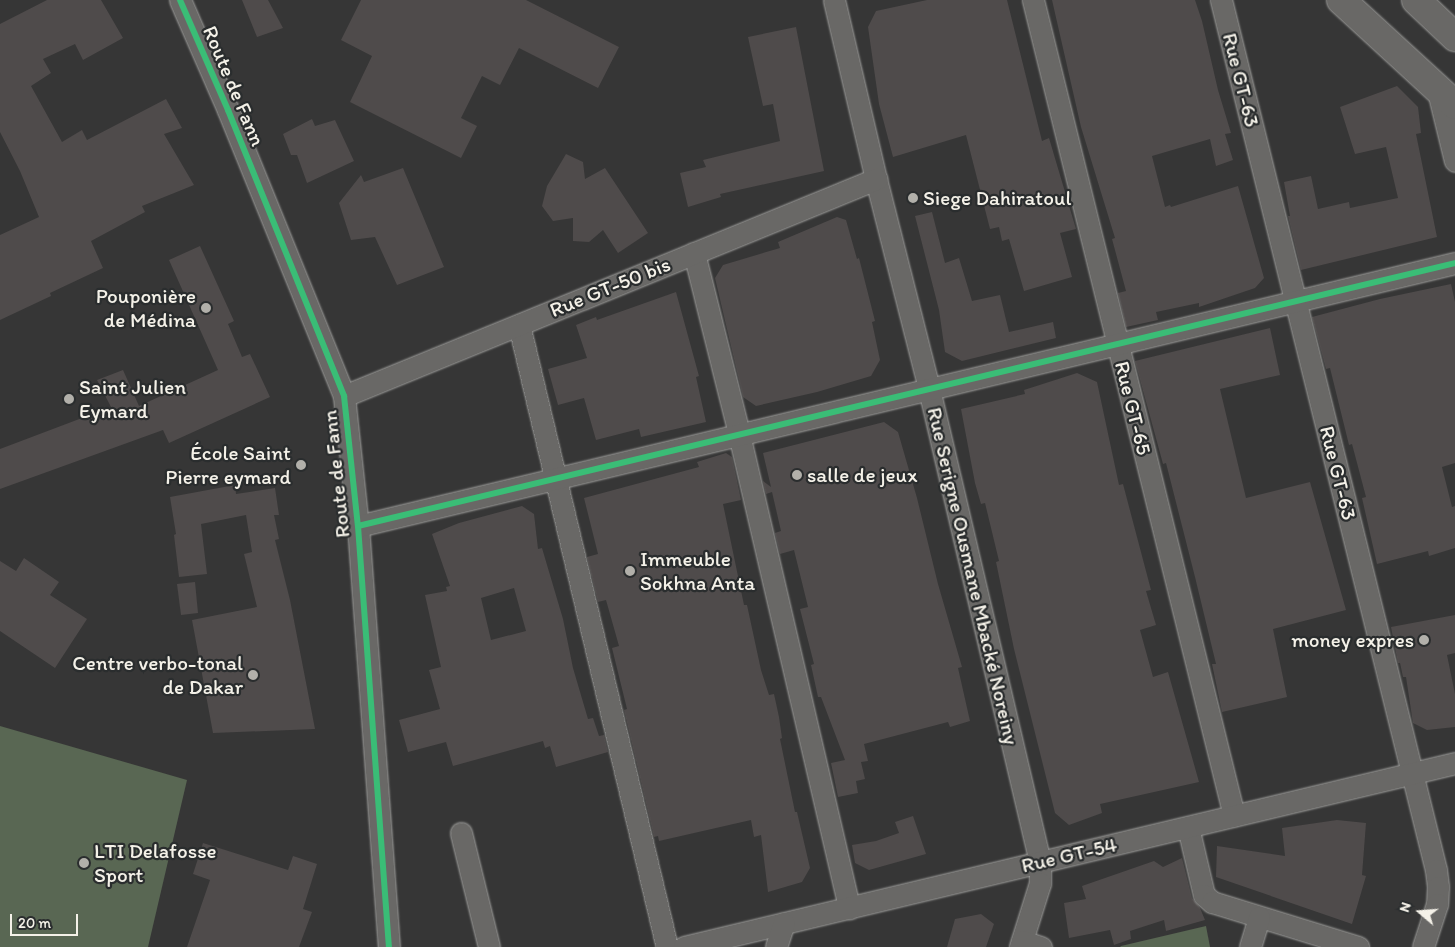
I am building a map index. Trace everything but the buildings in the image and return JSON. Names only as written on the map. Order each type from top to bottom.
[{"type":"street","name":"Route de Fann","points":[[180,0],[228,110],[344,396],[358,526],[389,947]]},
{"type":"street","name":"Rue Serigne Ousmane Mbacké Noreiny","points":[[834,0],[876,179],[929,389],[1040,862],[1040,883],[1028,945]]},
{"type":"street","name":"Rue GT-65","points":[[1033,0],[1234,816]]},
{"type":"street","name":"Rue GT-63","points":[[1221,0],[1436,870],[1437,904],[1423,947]]},
{"type":"street","points":[[1341,0],[1446,96],[1455,161]]},
{"type":"street","points":[[1416,0],[1455,37]]},
{"type":"street","name":"Rue GT-50 bis","points":[[344,396],[876,179]]},
{"type":"street","points":[[694,254],[739,434],[849,908]]},
{"type":"street","points":[[358,526],[1455,263]]},
{"type":"street","points":[[519,325],[667,947]]},
{"type":"street","name":"Rue GT-54","points":[[684,947],[1455,763]]},
{"type":"street","points":[[1188,827],[1204,895],[1212,902],[1358,947]]},
{"type":"street","points":[[461,833],[489,947]]},
{"type":"street","points":[[1250,947],[1259,917]]},
{"type":"street","points":[[776,947],[784,923]]},
{"type":"green space","name":"LTI Delafosse Sport","points":[[0,726],[187,780],[148,947],[0,947]]},
{"type":"green space","points":[[1206,926],[1210,947],[1120,947],[1121,946]]},
{"type":"cycle path","points":[[180,0],[228,110],[344,396],[358,526],[389,947]]},
{"type":"cycle path","points":[[358,526],[1455,263]]},
{"type":"place","name":"Siege Dahiratoul","points":[[913,198]]},
{"type":"place","name":"Pouponière de Médina","points":[[206,308]]},
{"type":"place","name":"Saint Julien Eymard","points":[[69,399]]},
{"type":"place","name":"École Saint Pierre eymard","points":[[301,465]]},
{"type":"place","name":"salle de jeux","points":[[797,475]]},
{"type":"place","name":"Immeuble Sokhna Anta","points":[[630,571]]},
{"type":"place","name":"money expres","points":[[1424,640]]},
{"type":"place","name":"Centre verbo-tonal de Dakar","points":[[253,675]]},
{"type":"place","name":"LTI Delafosse Sport","points":[[84,863]]}]
